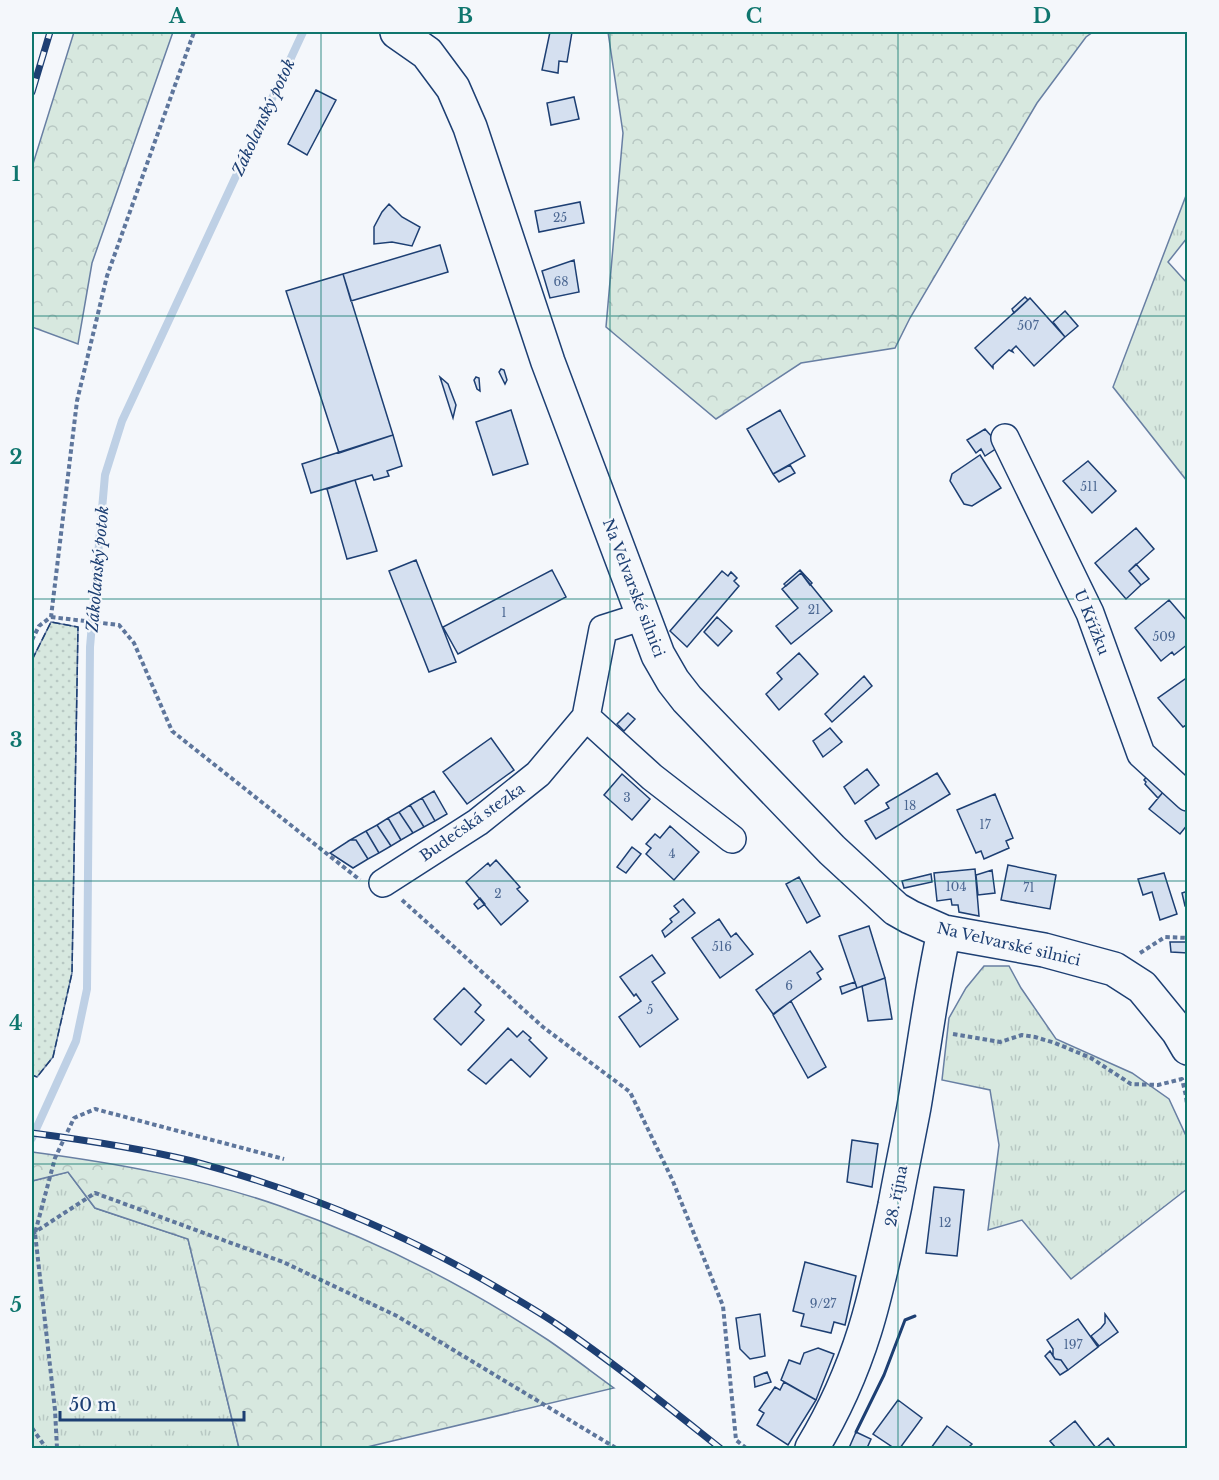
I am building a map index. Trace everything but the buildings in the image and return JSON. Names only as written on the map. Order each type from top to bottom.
[{"type":"main road","name":"Na Velvarské silnici","points":[[397,32],[427,53],[453,88],[470,127],[548,362],[658,655],[687,699],[832,850],[882,897],[910,917],[944,932],[1044,950],[1114,969],[1142,987],[1178,1031],[1188,1048]]},
{"type":"main road","name":"28. října","points":[[812,1449],[848,1381],[876,1297],[914,1107],[930,998],[944,932]]},
{"type":"street","name":"U Křížku","points":[[1005,438],[1090,613],[1142,754],[1188,798]]},
{"type":"street","name":"Budečská stezka","points":[[383,883],[478,822],[538,774],[586,717],[603,629],[644,616]]},
{"type":"street","points":[[586,717],[652,777],[732,839]]},
{"type":"path","points":[[51,617],[77,400],[107,276],[194,32]]},
{"type":"path","points":[[32,640],[39,626],[51,617],[119,624],[134,643],[172,731],[364,883],[383,883],[543,1028],[630,1092],[672,1179],[723,1306],[736,1440],[746,1449]]},
{"type":"path","points":[[1114,969],[1165,937],[1188,938]]},
{"type":"path","points":[[944,1033],[1000,1042],[1022,1035],[1035,1037],[1091,1058],[1131,1084],[1158,1085],[1182,1080],[1188,1113]]},
{"type":"path","points":[[57,1449],[55,1410],[33,1233],[55,1158],[74,1118],[95,1109],[284,1160]]},
{"type":"path","points":[[33,1233],[95,1193],[283,1262],[397,1316],[616,1449]]},
{"type":"path","points":[[32,1428],[46,1449]]},
{"type":"green space","points":[[74,32],[173,32],[92,263],[78,344],[32,327],[32,167]]},
{"type":"green space","points":[[608,32],[1093,32],[1086,37],[1037,103],[910,318],[895,348],[801,363],[716,419],[606,327],[623,133]]},
{"type":"green space","points":[[1187,193],[1187,238],[1168,262],[1187,283],[1187,481],[1113,387]]},
{"type":"green space","points":[[51,622],[78,627],[72,973],[53,1057],[37,1077],[32,1075],[32,660]]},
{"type":"green space","points":[[984,966],[1009,966],[1021,988],[1056,1039],[1132,1073],[1169,1099],[1187,1138],[1187,1189],[1071,1279],[1022,1220],[988,1230],[999,1145],[990,1090],[942,1080],[949,1018],[966,988]]},
{"type":"green space","points":[[32,1152],[95,1161],[219,1187],[315,1219],[384,1248],[484,1300],[548,1340],[614,1388],[363,1448],[239,1448],[188,1239],[95,1208],[68,1172],[32,1181]]},
{"type":"green space","points":[[68,1172],[95,1208],[188,1239],[239,1448],[32,1448],[32,1181]]},
{"type":"waterway","name":"Zákolanský potok","points":[[32,1138],[76,1041],[87,989],[90,647],[105,475],[122,421],[303,32]]},
{"type":"railway","points":[[32,92],[50,32]]},
{"type":"railway","points":[[32,1133],[112,1145],[192,1161],[274,1186],[394,1234],[471,1273],[552,1321],[579,1339],[720,1448]]},
{"type":"fence","points":[[32,660],[51,622],[78,627],[72,973],[53,1057],[37,1077],[32,1075]]},
{"type":"wall","points":[[856,1432],[884,1375],[905,1320],[915,1316]]}]
